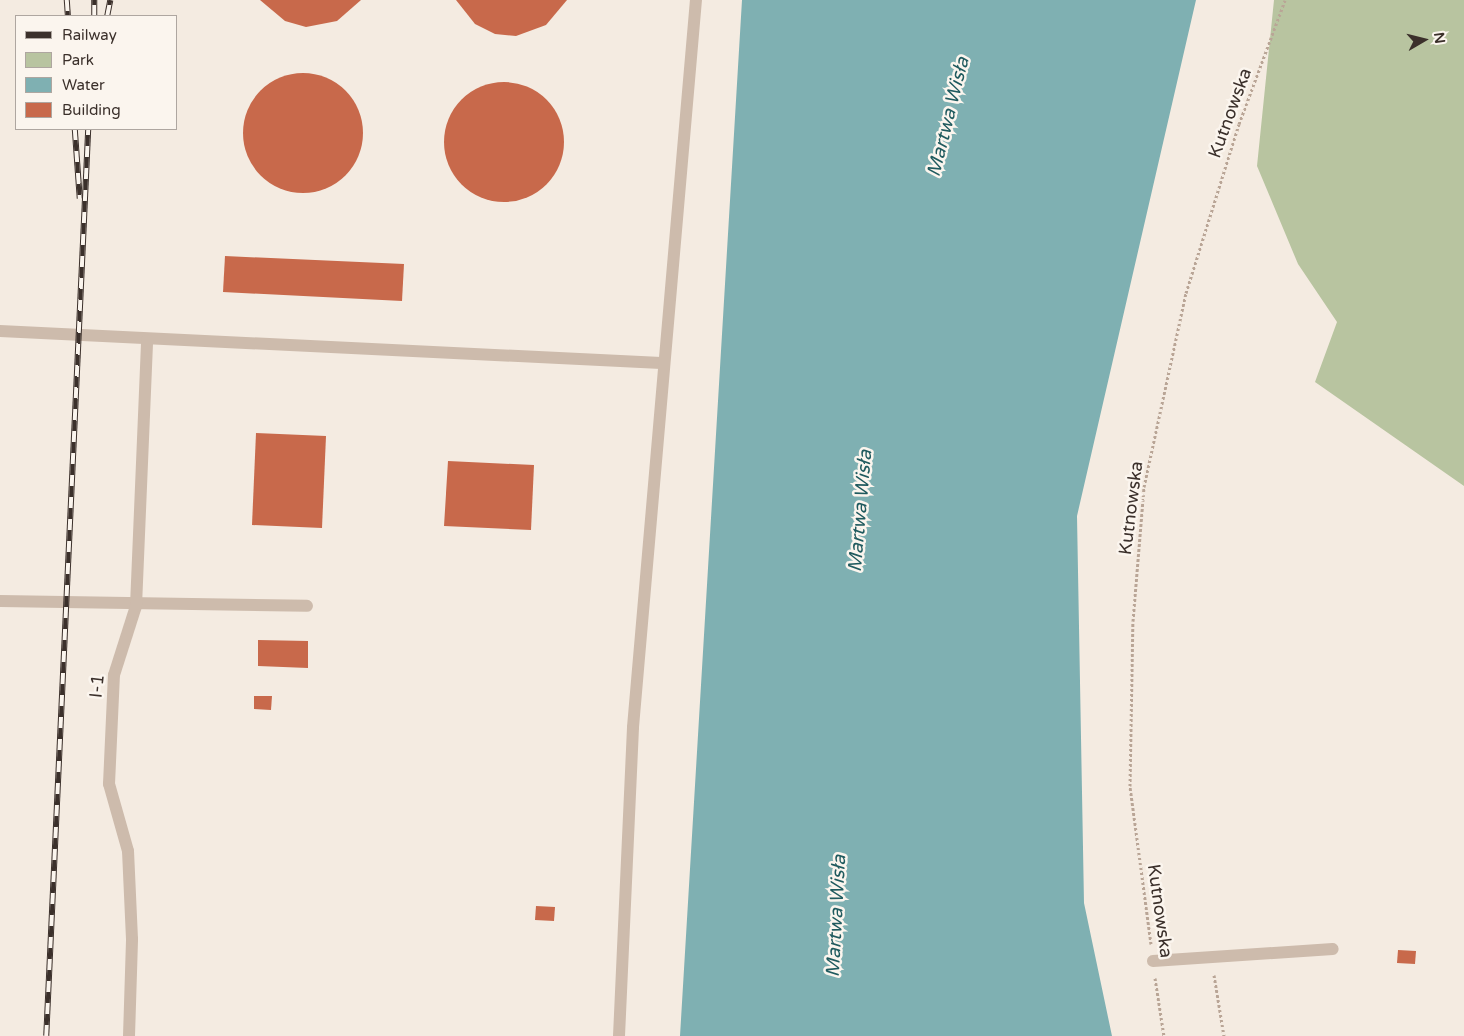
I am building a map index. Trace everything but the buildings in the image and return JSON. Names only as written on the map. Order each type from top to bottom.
[{"type":"lane","points":[[618,1036],[633,727],[661,363],[673,282],[696,0]]},
{"type":"lane","points":[[0,331],[147,340],[661,363]]},
{"type":"lane","name":"I-1","points":[[129,1036],[132,939],[128,852],[110,784],[114,675],[136,606],[147,340]]},
{"type":"lane","points":[[0,601],[136,606],[307,606]]},
{"type":"lane","points":[[1153,961],[1333,949]]},
{"type":"path","name":"Kutnowska","points":[[1164,1036],[1130,786],[1133,621],[1144,487],[1186,293],[1239,124],[1285,0]]},
{"type":"path","points":[[1211,957],[1224,1036]]},
{"type":"green space","points":[[1274,0],[1464,0],[1464,486],[1315,382],[1337,322],[1298,264],[1257,166]]},
{"type":"water","name":"Martwa Wisła","points":[[742,0],[1196,0],[1077,516],[1084,903],[1112,1036],[680,1036]]},
{"type":"railway","points":[[67,0],[68,15]]},
{"type":"railway","points":[[94,0],[94,15]]},
{"type":"railway","points":[[107,15],[110,0]]},
{"type":"railway","points":[[75,130],[80,199]]},
{"type":"railway","points":[[46,1036],[88,130]]}]
